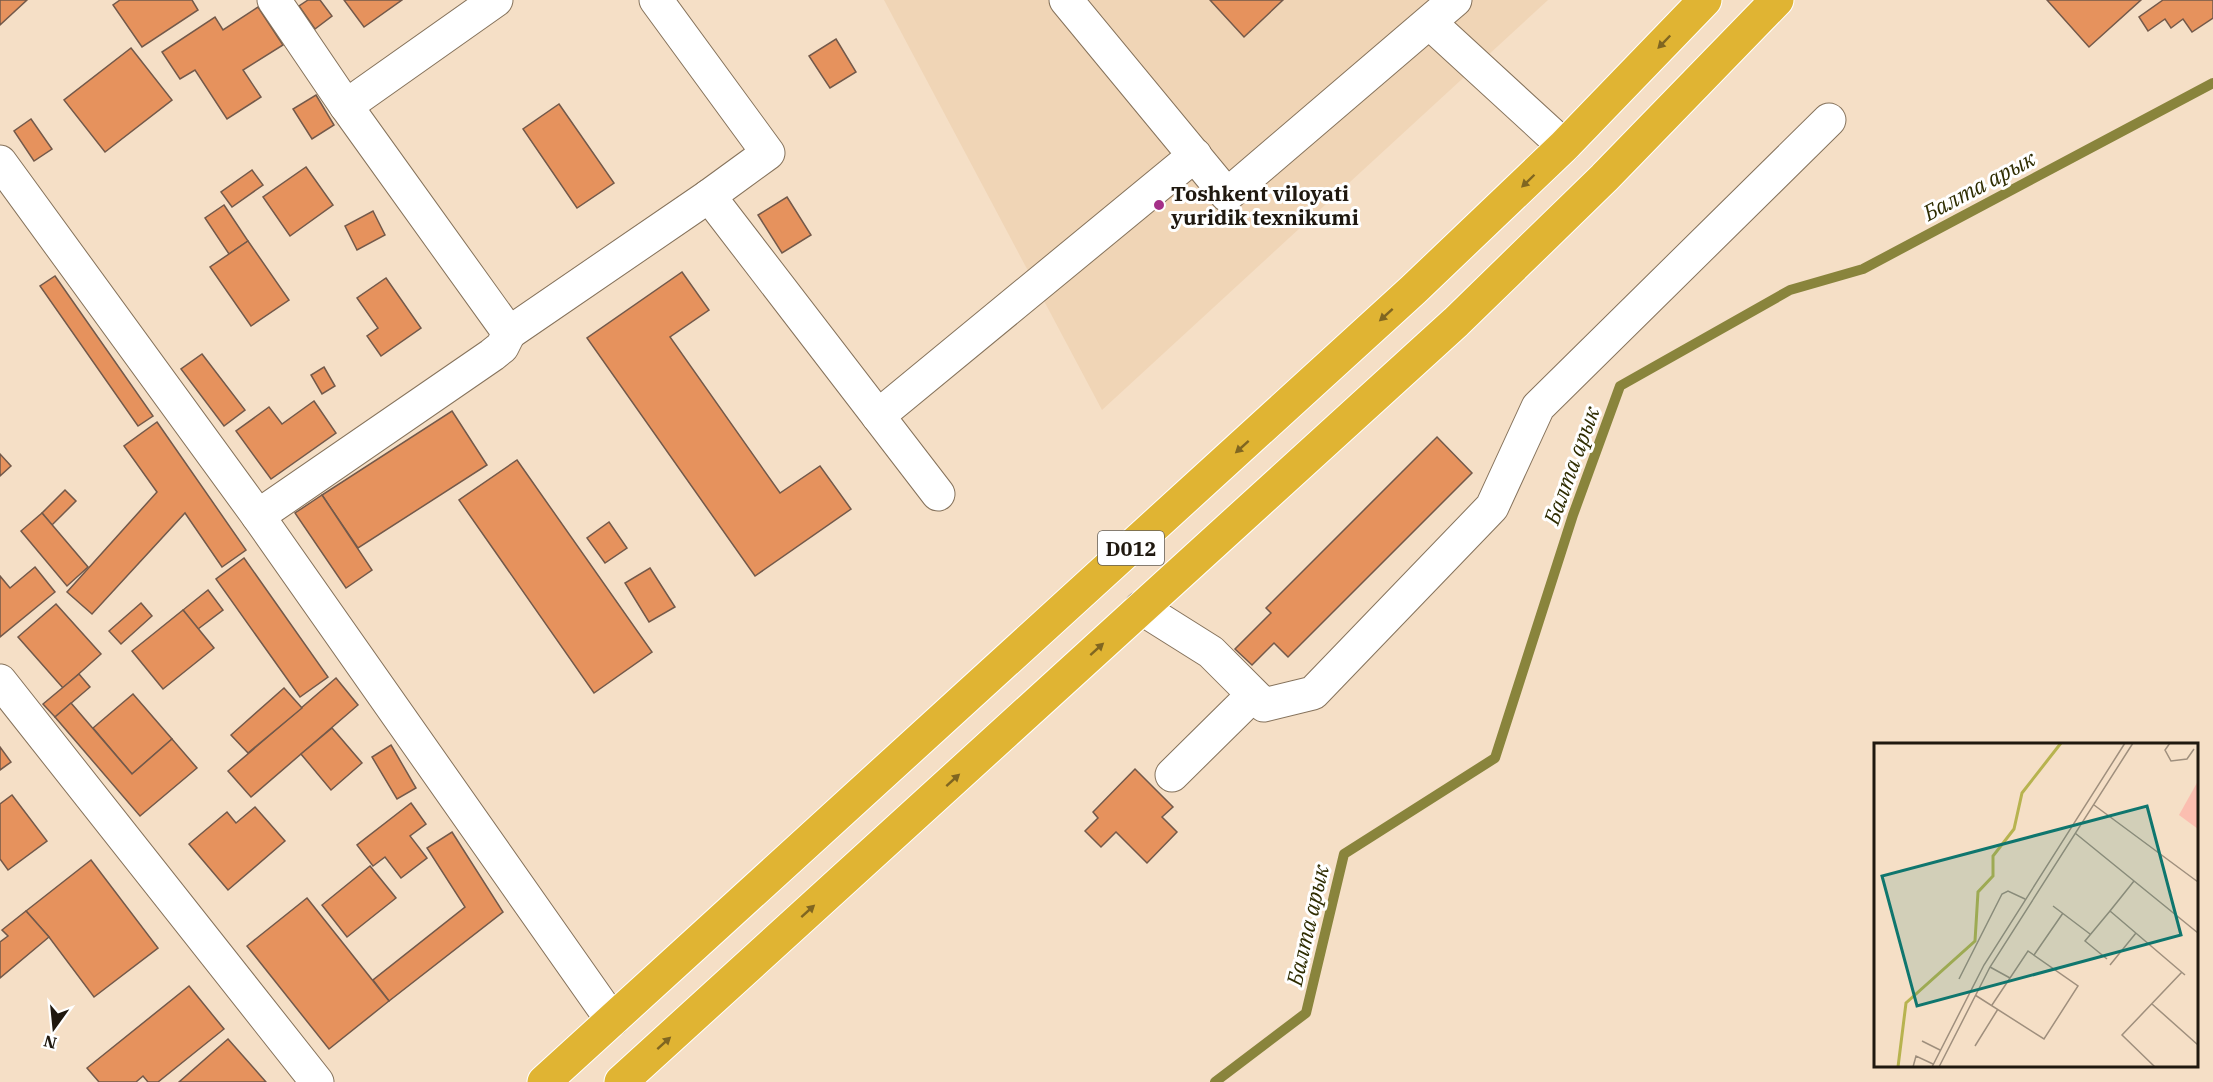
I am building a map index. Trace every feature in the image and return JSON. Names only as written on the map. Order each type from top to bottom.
[{"type":"highway","name":"D012","points":[[544,1082],[1413,290],[1564,146],[1705,0]]},
{"type":"highway","name":"D012","points":[[621,1082],[1456,322],[1612,170],[1777,0]]},
{"type":"street","points":[[274,0],[346,106],[509,333]]},
{"type":"street","points":[[346,106],[496,0]]},
{"type":"street","points":[[258,516],[492,355],[502,347],[509,333],[768,153],[656,0]]},
{"type":"street","points":[[1066,0],[1227,195],[1455,0]]},
{"type":"street","points":[[1430,22],[1564,146]]},
{"type":"street","points":[[1142,608],[1211,652],[1264,705],[1313,693],[1492,507],[1538,407],[1829,120]]},
{"type":"street","points":[[878,416],[1195,155]]},
{"type":"street","points":[[0,162],[258,516],[612,1020]]},
{"type":"street","points":[[709,196],[939,494]]},
{"type":"street","points":[[0,681],[317,1082]]},
{"type":"street","points":[[1172,775],[1253,695]]},
{"type":"shaded area","name":"Toshkent viloyati yuridik texnikumi","points":[[884,0],[1548,0],[1102,410]]},
{"type":"building","points":[[0,0],[27,0],[0,25]]},
{"type":"building","points":[[120,0],[192,0],[198,10],[142,47],[113,5]]},
{"type":"building","points":[[308,0],[320,0],[332,16],[315,29],[299,6]]},
{"type":"building","points":[[344,0],[402,0],[364,27]]},
{"type":"building","points":[[1210,0],[1283,0],[1244,37]]},
{"type":"building","points":[[2047,0],[2141,0],[2089,47]]},
{"type":"building","points":[[2163,0],[2213,0],[2213,18],[2192,32],[2183,19],[2171,28],[2165,19],[2148,31],[2139,17]]},
{"type":"building","points":[[258,7],[283,45],[243,70],[261,97],[227,119],[195,70],[180,79],[162,52],[215,17],[223,30]]},
{"type":"building","points":[[836,39],[856,72],[830,88],[809,56]]},
{"type":"building","points":[[131,48],[172,100],[105,152],[64,100]]},
{"type":"building","points":[[316,95],[334,125],[312,139],[293,109]]},
{"type":"building","points":[[559,104],[614,183],[577,208],[523,129]]},
{"type":"building","points":[[31,119],[52,149],[34,161],[14,131]]},
{"type":"building","points":[[306,167],[333,205],[290,236],[263,197]]},
{"type":"building","points":[[252,170],[263,185],[232,207],[221,192]]},
{"type":"building","points":[[787,197],[811,235],[782,253],[758,215]]},
{"type":"building","points":[[224,205],[248,241],[229,254],[205,218]]},
{"type":"building","points":[[373,211],[385,235],[357,250],[345,226]]},
{"type":"building","points":[[248,241],[289,300],[251,326],[210,267]]},
{"type":"building","points":[[682,272],[709,310],[670,337],[780,493],[820,466],[851,509],[755,576],[587,338]]},
{"type":"building","points":[[55,276],[153,416],[138,426],[40,286]]},
{"type":"building","points":[[386,278],[421,328],[381,356],[367,336],[378,328],[357,298]]},
{"type":"building","points":[[202,354],[245,410],[224,426],[181,369]]},
{"type":"building","points":[[324,367],[335,386],[322,394],[311,375]]},
{"type":"building","points":[[314,401],[336,433],[271,479],[236,431],[269,407],[282,424]]},
{"type":"building","points":[[452,411],[487,465],[358,548],[322,495]]},
{"type":"building","points":[[157,422],[246,550],[222,567],[185,513],[92,614],[67,592],[157,492],[124,446]]},
{"type":"building","points":[[1437,437],[1472,473],[1288,657],[1274,643],[1252,665],[1235,649],[1271,613],[1266,608]]},
{"type":"building","points":[[0,454],[11,466],[0,476]]},
{"type":"building","points":[[517,460],[652,652],[594,693],[459,500]]},
{"type":"building","points":[[65,490],[76,501],[52,525],[42,513]]},
{"type":"building","points":[[322,495],[372,570],[346,588],[295,513]]},
{"type":"building","points":[[42,513],[88,567],[67,586],[21,531]]},
{"type":"building","points":[[609,522],[627,548],[605,563],[587,538]]},
{"type":"building","points":[[244,558],[328,677],[300,697],[216,579]]},
{"type":"building","points":[[35,567],[55,592],[0,637],[0,576],[10,588]]},
{"type":"building","points":[[650,568],[675,607],[649,622],[625,583]]},
{"type":"building","points":[[208,590],[223,610],[198,629],[183,610]]},
{"type":"building","points":[[141,603],[152,616],[121,644],[109,631]]},
{"type":"building","points":[[56,604],[101,654],[63,688],[18,637]]},
{"type":"building","points":[[183,610],[214,648],[163,689],[132,651]]},
{"type":"building","points":[[79,674],[90,687],[55,717],[43,704]]},
{"type":"building","points":[[336,678],[358,705],[251,797],[228,771]]},
{"type":"building","points":[[284,688],[302,708],[248,753],[231,735]]},
{"type":"building","points":[[133,694],[172,739],[132,774],[93,728]]},
{"type":"building","points":[[71,703],[132,774],[172,739],[197,768],[140,816],[55,717]]},
{"type":"building","points":[[332,728],[362,763],[331,790],[301,754]]},
{"type":"building","points":[[391,745],[416,788],[397,799],[372,757]]},
{"type":"building","points":[[0,747],[11,762],[0,770]]},
{"type":"building","points":[[1135,769],[1173,807],[1162,817],[1177,832],[1147,863],[1116,832],[1101,847],[1085,831],[1098,818],[1093,812]]},
{"type":"building","points":[[12,795],[47,841],[8,870],[0,859],[0,804]]},
{"type":"building","points":[[411,803],[426,824],[410,836],[427,858],[401,878],[385,857],[373,866],[357,845]]},
{"type":"building","points":[[255,807],[285,841],[228,890],[189,844],[227,812],[236,823]]},
{"type":"building","points":[[452,832],[503,912],[389,1001],[373,980],[465,907],[427,848]]},
{"type":"building","points":[[91,860],[158,948],[94,997],[49,937],[26,911]]},
{"type":"building","points":[[370,866],[396,898],[347,937],[322,905]]},
{"type":"building","points":[[307,898],[389,1001],[329,1049],[247,946]]},
{"type":"building","points":[[26,911],[49,937],[0,978],[0,942],[8,936],[2,930]]},
{"type":"building","points":[[189,986],[224,1029],[158,1082],[148,1082],[143,1076],[136,1082],[99,1082],[87,1068]]},
{"type":"building","points":[[228,1039],[266,1082],[179,1082]]},
{"type":"waterway","name":"Балта арык","points":[[1215,1082],[1306,1013],[1344,854],[1495,758],[1573,515],[1620,386],[1790,290],[1863,269],[2213,83]]},
{"type":"place","name":"Toshkent viloyati yuridik texnikumi","points":[[1159,205]]}]
